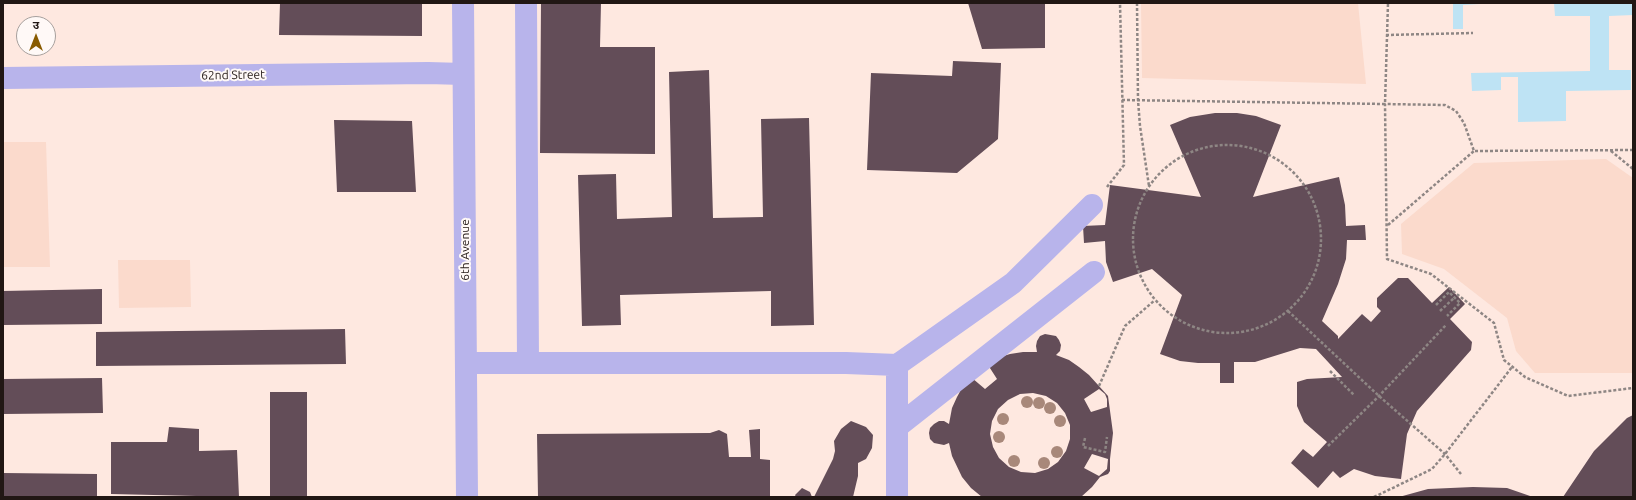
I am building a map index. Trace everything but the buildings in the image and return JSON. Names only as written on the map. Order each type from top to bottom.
[{"type":"street","name":"6th Avenue","points":[[463,3],[466,497]]},
{"type":"street","points":[[526,3],[528,363]]},
{"type":"street","name":"62nd Street","points":[[3,78],[428,73],[464,74]]},
{"type":"street","points":[[466,363],[846,363],[897,365],[1013,282],[1092,205]]},
{"type":"street","points":[[897,427],[1094,272]]},
{"type":"street","points":[[896,497],[897,365]]},
{"type":"path","points":[[1092,205],[1124,165],[1120,3]]},
{"type":"path","points":[[1137,3],[1138,100],[1140,126],[1149,186]]},
{"type":"path","points":[[1388,3],[1385,104],[1388,259],[1431,274],[1494,323],[1504,360],[1525,377],[1568,396],[1633,388]]},
{"type":"path","points":[[1386,35],[1474,33]]},
{"type":"path","points":[[1122,100],[1445,105],[1456,111],[1464,123],[1474,151]]},
{"type":"path","points":[[1232,145],[1264,152],[1291,169],[1311,194],[1321,224],[1321,257],[1309,287],[1288,311],[1263,326],[1234,333],[1205,330],[1178,319],[1155,300],[1142,279],[1134,256],[1133,232],[1138,208],[1149,186],[1171,163],[1200,149],[1232,145]]},
{"type":"path","points":[[1611,150],[1633,169]]},
{"type":"path","points":[[1388,226],[1474,151],[1633,150]]},
{"type":"path","points":[[1436,305],[1449,292],[1460,303],[1447,316]]},
{"type":"path","points":[[1440,311],[1454,298]]},
{"type":"path","points":[[1099,386],[1124,326],[1155,300]]},
{"type":"path","points":[[1288,311],[1379,396],[1445,454],[1461,474]]},
{"type":"path","points":[[1328,446],[1379,396],[1446,326]]},
{"type":"path","points":[[1374,497],[1432,469],[1512,366]]},
{"type":"path","points":[[1330,371],[1354,395]]},
{"type":"path","points":[[1085,438],[1083,447],[1105,452],[1107,437]]},
{"type":"shaded area","points":[[3,3],[1633,3],[1633,497],[3,497]]},
{"type":"shaded area","points":[[1141,3],[1358,3],[1366,84],[1142,78]]},
{"type":"shaded area","points":[[3,142],[46,142],[50,267],[3,267]]},
{"type":"shaded area","points":[[1606,159],[1633,178],[1633,373],[1535,373],[1516,351],[1507,318],[1444,269],[1402,254],[1401,224],[1474,163]]},
{"type":"shaded area","points":[[118,260],[190,260],[191,307],[119,308]]},
{"type":"water","points":[[1453,3],[1479,3],[1463,5],[1463,29],[1453,29]]},
{"type":"water","points":[[1554,3],[1633,3],[1633,15],[1609,16],[1609,70],[1631,70],[1631,90],[1566,91],[1566,121],[1518,122],[1518,77],[1501,77],[1501,90],[1472,91],[1471,73],[1590,71],[1590,16],[1555,16]]}]
